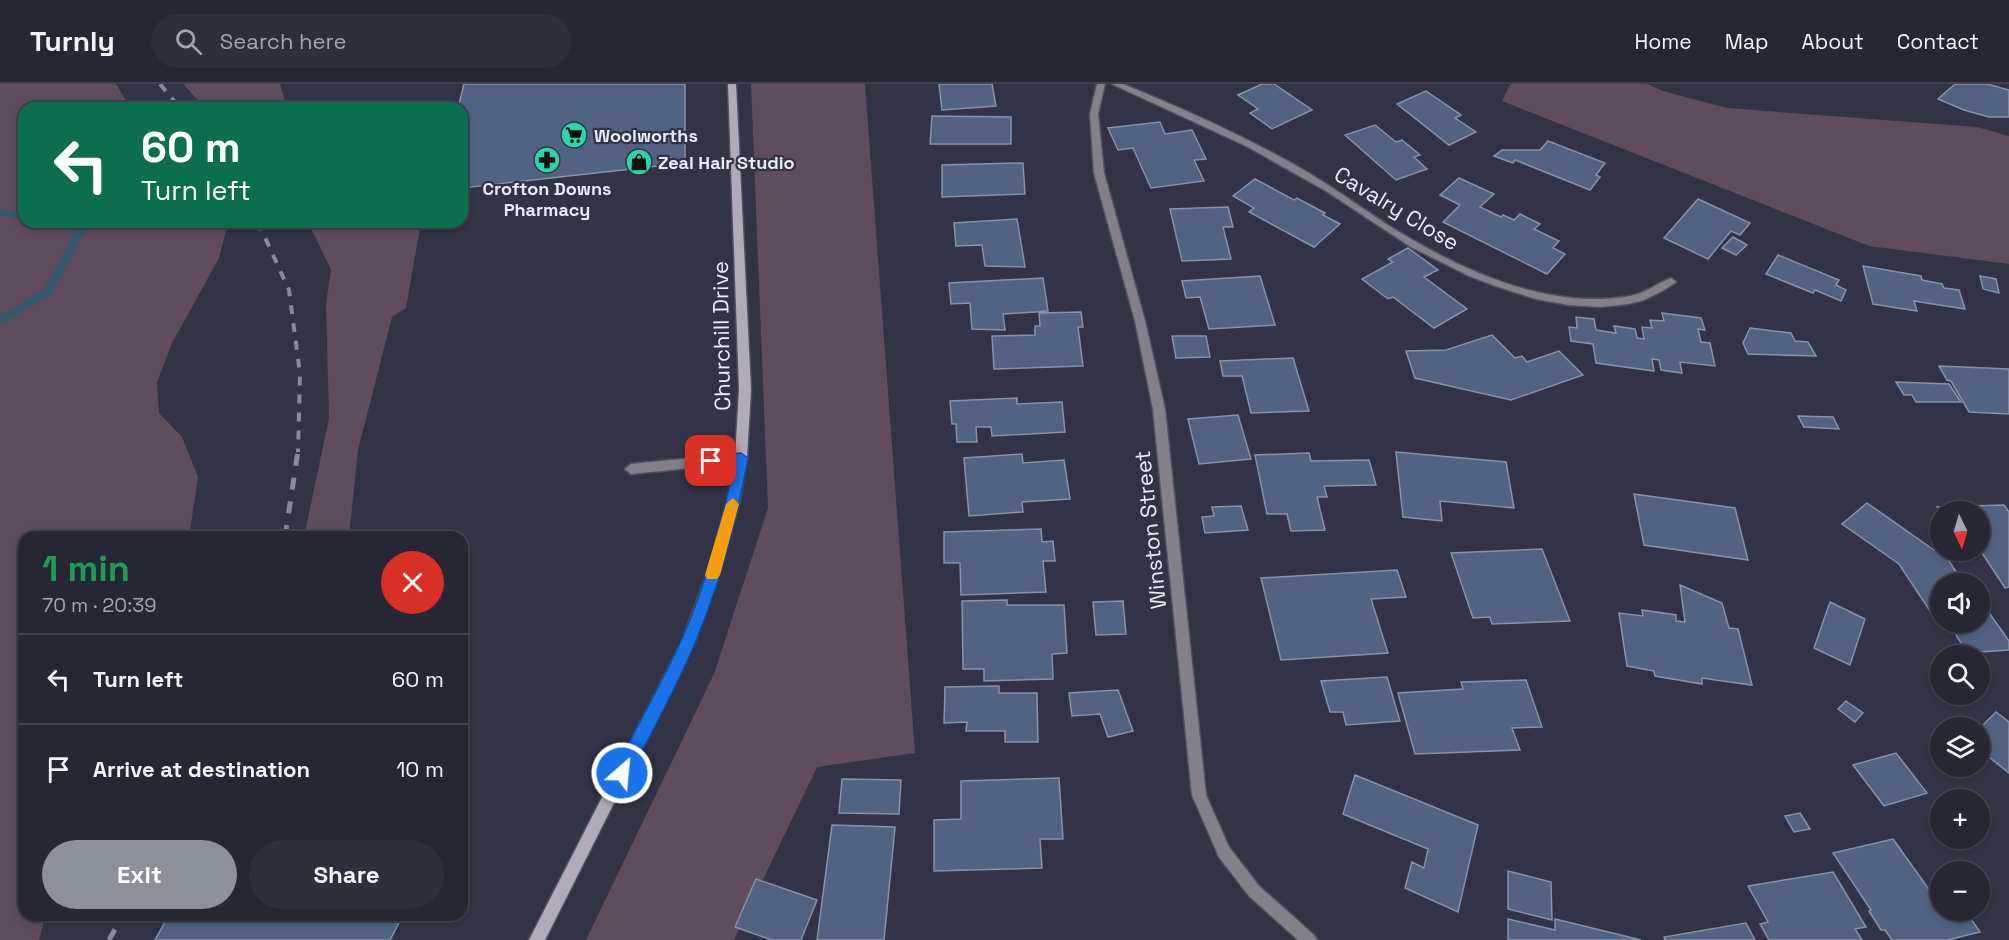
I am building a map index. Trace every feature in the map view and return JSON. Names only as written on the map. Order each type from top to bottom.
[{"type":"main road","name":"Churchill Drive","points":[[537,940],[688,642],[715,568],[734,500],[741,458],[745,390],[732,84]]},
{"type":"street","name":"Winston Street","points":[[1101,84],[1094,114],[1100,173],[1140,321],[1159,409],[1199,795],[1224,852],[1254,891],[1309,940]]},
{"type":"street","name":"Cavalry Close","points":[[1116,84],[1233,136],[1329,189],[1390,231],[1479,278],[1529,294],[1605,303],[1629,300],[1653,293],[1671,282]]},
{"type":"street","points":[[631,469],[741,458]]},
{"type":"shaded area","points":[[0,84],[116,84],[127,102],[18,102],[18,228],[226,228],[219,258],[171,345],[157,383],[159,413],[182,437],[198,477],[190,531],[18,531],[18,921],[44,921],[39,940],[0,940]]},
{"type":"shaded area","points":[[183,84],[280,84],[285,101],[285,102],[200,102]]},
{"type":"shaded area","points":[[751,84],[865,84],[915,753],[817,767],[734,940],[586,940],[714,674],[768,508]]},
{"type":"shaded area","points":[[1510,84],[1647,84],[1663,91],[1727,108],[1977,127],[2009,136],[2009,264],[1869,246],[1502,101]]},
{"type":"shaded area","points":[[311,228],[420,228],[406,308],[392,317],[358,450],[350,531],[305,531],[329,418],[326,303],[331,270]]},
{"type":"building","name":"Woolworths","points":[[464,84],[685,84],[685,163],[468,187],[468,102],[460,102]]},
{"type":"building","points":[[939,84],[992,84],[996,106],[942,110]]},
{"type":"building","points":[[1262,84],[1274,84],[1312,110],[1272,129],[1250,113],[1258,109],[1238,95]]},
{"type":"building","points":[[1955,84],[1987,84],[2009,90],[2009,117],[1989,117],[1938,99]]},
{"type":"building","points":[[1426,91],[1461,115],[1455,118],[1476,132],[1449,145],[1397,104]]},
{"type":"building","points":[[932,116],[1011,117],[1011,144],[930,144]]},
{"type":"building","points":[[1160,122],[1165,134],[1192,130],[1206,159],[1194,160],[1204,181],[1151,188],[1133,148],[1118,150],[1108,128]]},
{"type":"building","points":[[1375,125],[1396,142],[1402,140],[1420,155],[1414,157],[1427,169],[1396,180],[1345,135]]},
{"type":"building","points":[[1548,141],[1605,163],[1596,175],[1600,177],[1590,190],[1515,160],[1513,163],[1494,156],[1502,150],[1540,150]]},
{"type":"building","points":[[1023,163],[1025,194],[942,197],[942,165]]},
{"type":"building","points":[[1459,178],[1494,194],[1480,207],[1501,217],[1503,215],[1514,220],[1520,214],[1540,224],[1534,229],[1559,241],[1553,248],[1565,254],[1547,274],[1443,222],[1460,205],[1440,195]]},
{"type":"building","points":[[1255,179],[1294,200],[1297,198],[1340,224],[1314,247],[1249,212],[1254,208],[1233,196]]},
{"type":"building","points":[[1698,199],[1750,223],[1740,235],[1731,231],[1708,259],[1664,238]]},
{"type":"building","points":[[1228,207],[1233,227],[1223,227],[1231,259],[1182,261],[1170,209]]},
{"type":"building","points":[[1017,219],[1025,267],[985,266],[982,245],[956,246],[954,223]]},
{"type":"building","points":[[1733,237],[1747,245],[1736,255],[1722,248]]},
{"type":"building","points":[[1408,248],[1438,270],[1424,277],[1467,309],[1434,328],[1393,297],[1388,299],[1362,279],[1393,262],[1388,259]]},
{"type":"building","points":[[1778,255],[1839,280],[1836,285],[1846,290],[1841,301],[1815,290],[1813,293],[1766,274]]},
{"type":"building","points":[[1863,266],[1921,276],[1922,280],[1942,284],[1944,288],[1959,290],[1965,309],[1914,301],[1917,311],[1873,304]]},
{"type":"building","points":[[1260,276],[1275,325],[1209,329],[1200,297],[1186,298],[1182,281]]},
{"type":"building","points":[[1980,276],[1996,279],[1999,293],[1983,289]]},
{"type":"building","points":[[1043,278],[1048,311],[1003,314],[1005,330],[972,329],[970,303],[951,304],[949,283]]},
{"type":"building","points":[[1081,312],[1083,327],[1078,327],[1083,366],[994,369],[992,336],[1035,335],[1035,326],[1040,326],[1039,313]]},
{"type":"building","points":[[1662,313],[1701,318],[1705,330],[1698,329],[1701,342],[1710,343],[1715,366],[1680,362],[1682,373],[1661,370],[1659,360],[1652,359],[1654,371],[1596,363],[1593,344],[1571,341],[1569,327],[1577,328],[1576,317],[1594,319],[1596,330],[1616,333],[1614,326],[1635,329],[1637,338],[1644,339],[1642,327],[1652,328],[1650,320],[1664,321]]},
{"type":"building","points":[[1750,328],[1791,333],[1795,341],[1808,342],[1816,356],[1748,354],[1743,343]]},
{"type":"building","points":[[1492,335],[1515,358],[1522,356],[1527,362],[1559,351],[1583,375],[1511,400],[1415,378],[1406,351],[1446,350]]},
{"type":"building","points":[[1172,336],[1206,336],[1210,357],[1176,358]]},
{"type":"building","points":[[1293,358],[1309,411],[1251,413],[1242,376],[1223,376],[1220,361]]},
{"type":"building","points":[[1939,366],[2009,369],[2009,414],[1969,412],[1951,381],[1947,380]]},
{"type":"building","points":[[1896,382],[1949,384],[1961,402],[1916,402],[1912,395],[1904,395]]},
{"type":"building","points":[[1017,398],[1017,404],[1062,402],[1065,432],[992,436],[991,427],[976,427],[977,442],[957,442],[956,424],[952,424],[950,401]]},
{"type":"building","points":[[1238,415],[1251,459],[1199,464],[1188,419]]},
{"type":"building","points":[[1798,416],[1833,417],[1839,429],[1804,427]]},
{"type":"building","points":[[1396,452],[1506,462],[1514,508],[1440,501],[1442,521],[1403,517]]},
{"type":"building","points":[[1309,453],[1311,461],[1369,460],[1376,485],[1324,486],[1327,497],[1317,497],[1325,530],[1291,531],[1287,514],[1267,514],[1255,455]]},
{"type":"building","points":[[1022,454],[1023,463],[1064,460],[1070,499],[1022,502],[1023,512],[969,516],[964,458]]},
{"type":"building","points":[[1634,494],[1735,508],[1748,560],[1644,545]]},
{"type":"building","points":[[1867,503],[1930,547],[1930,561],[1949,561],[1957,573],[1930,573],[1930,611],[1899,564],[1842,524]]},
{"type":"building","points":[[1990,505],[2004,505],[2009,512],[2009,587],[2005,588],[1987,561],[1990,561]]},
{"type":"building","points":[[1241,506],[1248,530],[1205,533],[1202,517],[1214,516],[1212,507]]},
{"type":"building","points":[[1041,529],[1042,542],[1053,541],[1055,561],[1043,561],[1046,592],[961,595],[960,563],[944,563],[944,532]]},
{"type":"building","points":[[1542,549],[1570,621],[1492,624],[1490,617],[1473,618],[1451,553]]},
{"type":"building","points":[[1397,570],[1406,597],[1371,599],[1388,653],[1281,660],[1261,578]]},
{"type":"building","points":[[1680,585],[1722,603],[1729,628],[1738,629],[1752,685],[1702,678],[1702,684],[1655,676],[1654,671],[1627,666],[1619,613],[1643,616],[1642,610],[1676,615],[1676,621],[1685,622]]},
{"type":"building","points":[[1007,600],[1007,605],[1064,605],[1067,653],[1052,654],[1053,679],[984,681],[984,669],[963,669],[962,601]]},
{"type":"building","points":[[1123,601],[1126,634],[1096,635],[1093,602]]},
{"type":"building","points":[[1830,602],[1865,619],[1850,665],[1814,648]]},
{"type":"building","points":[[1990,614],[2009,641],[2009,650],[1990,651],[1990,645],[1962,645],[1955,633],[1990,633]]},
{"type":"building","points":[[1387,677],[1400,721],[1346,725],[1343,712],[1330,712],[1321,681]]},
{"type":"building","points":[[1526,680],[1542,727],[1512,728],[1520,750],[1415,754],[1398,693],[1463,689],[1461,682]]},
{"type":"building","points":[[999,686],[999,693],[1037,693],[1038,742],[1005,742],[1005,731],[966,731],[967,722],[944,723],[945,687]]},
{"type":"building","points":[[1118,690],[1133,731],[1108,737],[1100,714],[1072,716],[1069,693]]},
{"type":"building","points":[[1846,701],[1863,713],[1855,722],[1838,709]]},
{"type":"building","points":[[1996,712],[2009,722],[2009,773],[1990,758],[1990,718]]},
{"type":"building","points":[[1896,753],[1927,793],[1884,806],[1853,765]]},
{"type":"building","points":[[1355,775],[1478,825],[1458,912],[1405,888],[1412,862],[1424,868],[1428,849],[1343,814]]},
{"type":"building","points":[[1059,778],[1063,839],[1040,839],[1042,868],[934,871],[934,820],[961,819],[961,781]]},
{"type":"building","points":[[842,779],[901,780],[899,814],[839,813]]},
{"type":"building","points":[[1800,813],[1810,829],[1794,832],[1785,816]]},
{"type":"building","points":[[832,825],[895,827],[884,940],[817,940]]},
{"type":"building","points":[[1893,839],[1930,891],[1930,921],[1972,921],[1980,932],[1947,940],[1892,940],[1885,930],[1881,930],[1869,911],[1871,910],[1833,853]]},
{"type":"building","points":[[1508,871],[1551,882],[1552,920],[1508,909]]},
{"type":"building","points":[[1833,872],[1866,927],[1855,929],[1862,940],[1769,940],[1760,924],[1768,922],[1748,886]]},
{"type":"building","points":[[756,879],[817,900],[801,940],[772,940],[735,927]]},
{"type":"building","points":[[1508,919],[1555,930],[1555,919],[1641,940],[1508,940]]},
{"type":"building","points":[[166,921],[400,921],[390,940],[155,940]]},
{"type":"building","points":[[1746,923],[1755,940],[1665,940],[1664,937]]},
{"type":"waterway","points":[[0,212],[18,216]]},
{"type":"waterway","points":[[0,321],[47,292],[81,230],[72,228]]},
{"type":"railway","points":[[160,84],[175,102]]},
{"type":"railway","points":[[261,228],[289,290],[300,374],[298,452]]},
{"type":"railway","points":[[286,531],[298,451]]},
{"type":"railway","points":[[109,940],[120,921]]},
{"type":"slow traffic","points":[[712,575],[733,504]]},
{"type":"place","name":"Woolworths","points":[[574,135]]},
{"type":"place","name":"Crofton Downs Pharmacy","points":[[547,160]]},
{"type":"place","name":"Zeal Hair Studio","points":[[639,162]]},
{"type":"route","points":[[622,773],[688,642],[715,568],[734,500],[741,458],[711,461]]}]
